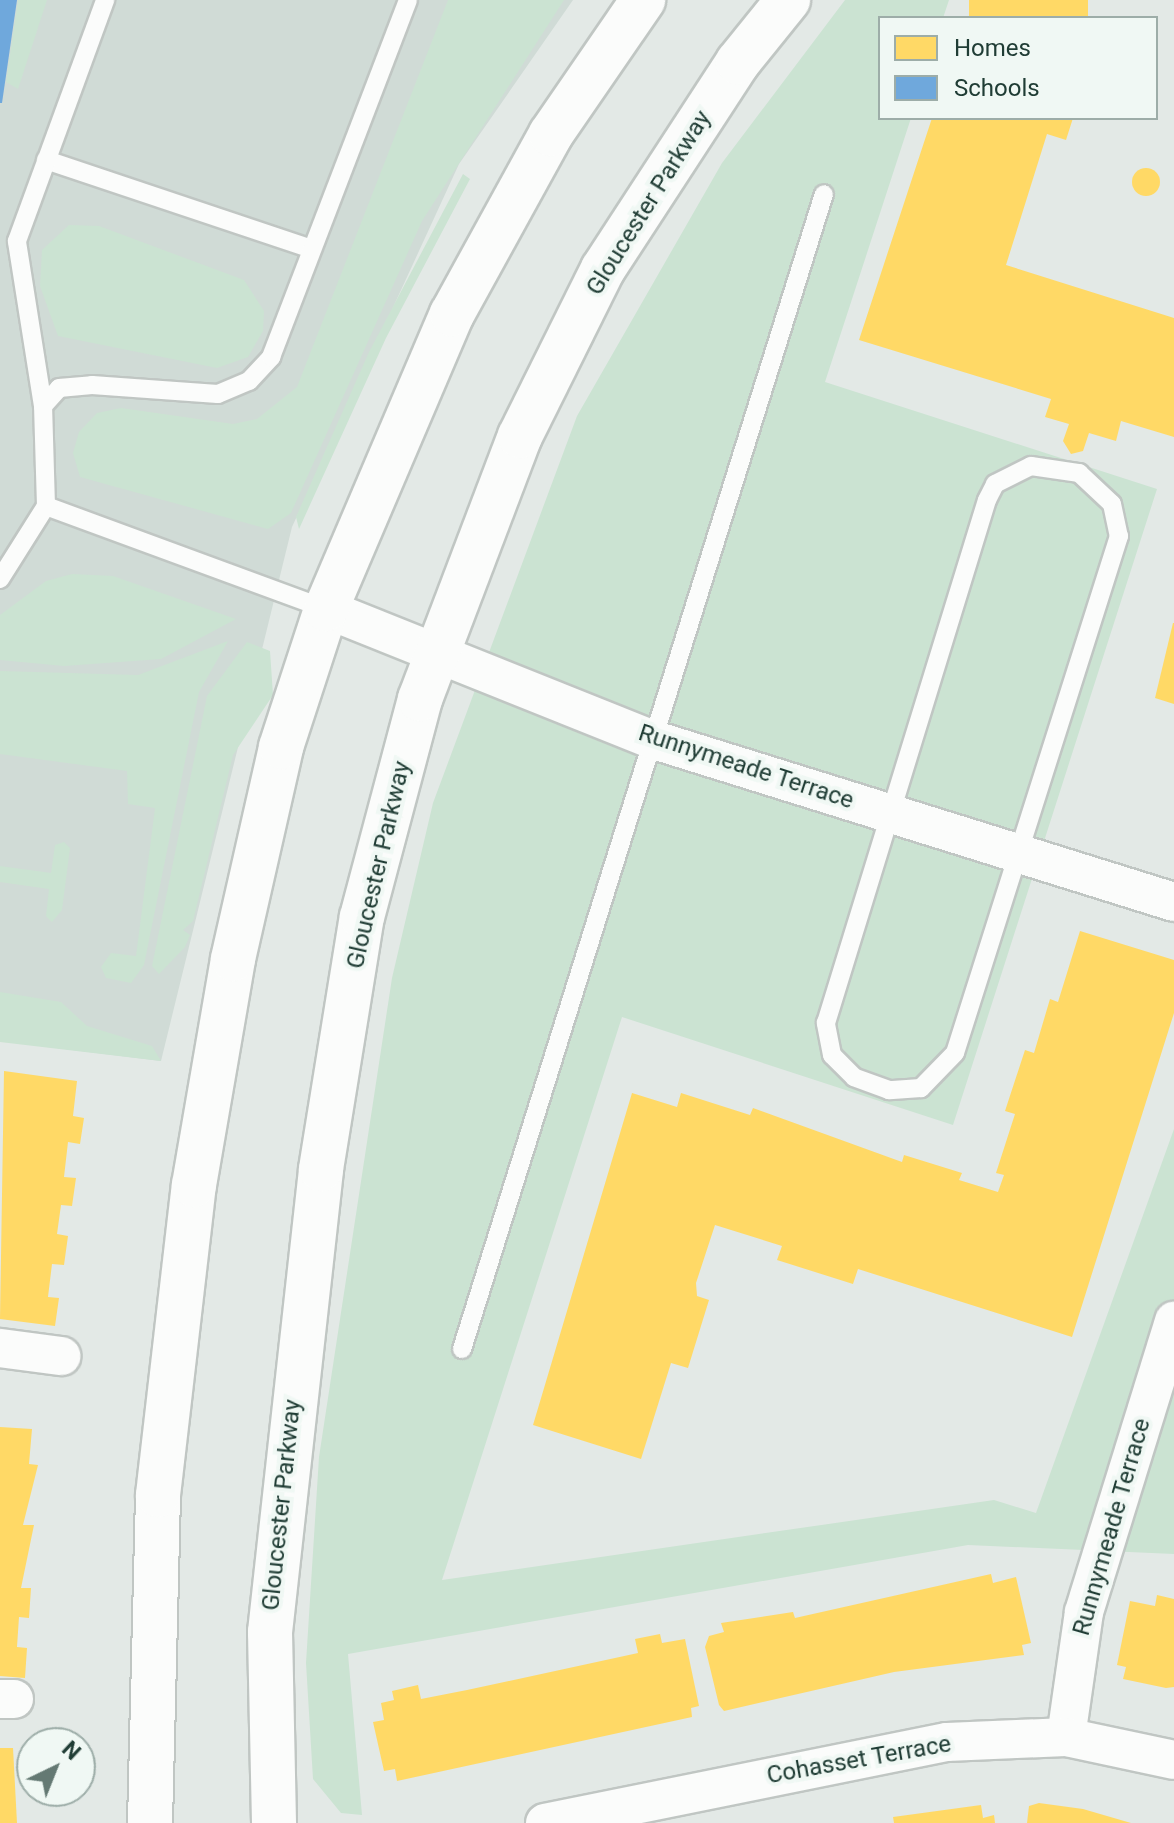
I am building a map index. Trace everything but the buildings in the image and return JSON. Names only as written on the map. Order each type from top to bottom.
[{"type":"main road","points":[[150,1823],[158,1495],[194,1185],[233,959],[281,747],[326,609],[452,314],[551,134],[643,0]]},
{"type":"main road","name":"Gloucester Parkway","points":[[274,1823],[270,1632],[321,1169],[362,917],[435,649],[520,436],[603,269],[738,62],[788,0]]},
{"type":"street","name":"Runnymeade Terrace","points":[[326,609],[435,649],[651,739],[1174,902]]},
{"type":"street","name":"Runnymeade Terrace","points":[[1066,1737],[1084,1612],[1174,1321]]},
{"type":"street","points":[[0,1348],[61,1356]]},
{"type":"street","name":"Cohasset Terrace","points":[[557,1822],[900,1749],[1066,1737],[1174,1760]]},
{"type":"lane","points":[[0,579],[46,506],[43,406],[17,241],[105,0]]},
{"type":"lane","points":[[43,406],[59,388],[218,394],[249,381],[271,357],[408,0]]},
{"type":"lane","points":[[46,160],[312,249]]},
{"type":"lane","points":[[462,1349],[824,194]]},
{"type":"lane","points":[[1031,466],[1079,473],[1112,504],[1119,536],[1021,854],[955,1053],[921,1088],[889,1090],[854,1077],[832,1055],[826,1023],[995,484],[1031,466]]},
{"type":"lane","points":[[46,506],[326,609]]},
{"type":"shaded area","points":[[0,0],[573,0],[459,164],[292,527],[161,1061],[0,1041]]},
{"type":"green space","points":[[18,0],[47,0],[18,89],[6,82]]},
{"type":"green space","points":[[448,0],[564,0],[422,221],[291,513],[268,529],[80,477],[73,453],[79,432],[97,413],[121,408],[233,424],[257,419],[297,387]]},
{"type":"green space","points":[[845,0],[949,0],[944,16],[878,16],[878,120],[910,120],[825,382],[1157,489],[953,1125],[622,1017],[442,1580],[994,1500],[1036,1513],[1174,1129],[1174,1554],[968,1545],[348,1654],[362,1815],[341,1813],[313,1779],[306,1663],[319,1457],[392,978],[433,803],[577,416],[722,163]]},
{"type":"green space","points":[[463,174],[470,179],[386,338],[299,529],[296,517],[369,352]]},
{"type":"green space","points":[[69,225],[99,226],[244,280],[264,311],[263,331],[248,357],[217,368],[58,336],[40,286],[42,250]]},
{"type":"green space","points":[[72,574],[113,576],[236,619],[161,659],[64,666],[0,660],[0,615],[46,581]]},
{"type":"green space","points":[[228,641],[199,692],[144,965],[131,983],[106,978],[101,967],[111,953],[136,956],[155,808],[128,804],[127,771],[0,754],[0,671],[138,675]]},
{"type":"green space","points":[[247,642],[270,651],[273,695],[233,755],[193,921],[183,930],[190,935],[185,947],[159,974],[152,966],[207,696]]},
{"type":"green space","points":[[64,842],[70,848],[62,910],[52,922],[46,916],[49,889],[0,882],[0,866],[51,873],[55,845]]},
{"type":"green space","points":[[0,992],[61,1002],[87,1026],[152,1046],[161,1061],[0,1042]]}]
